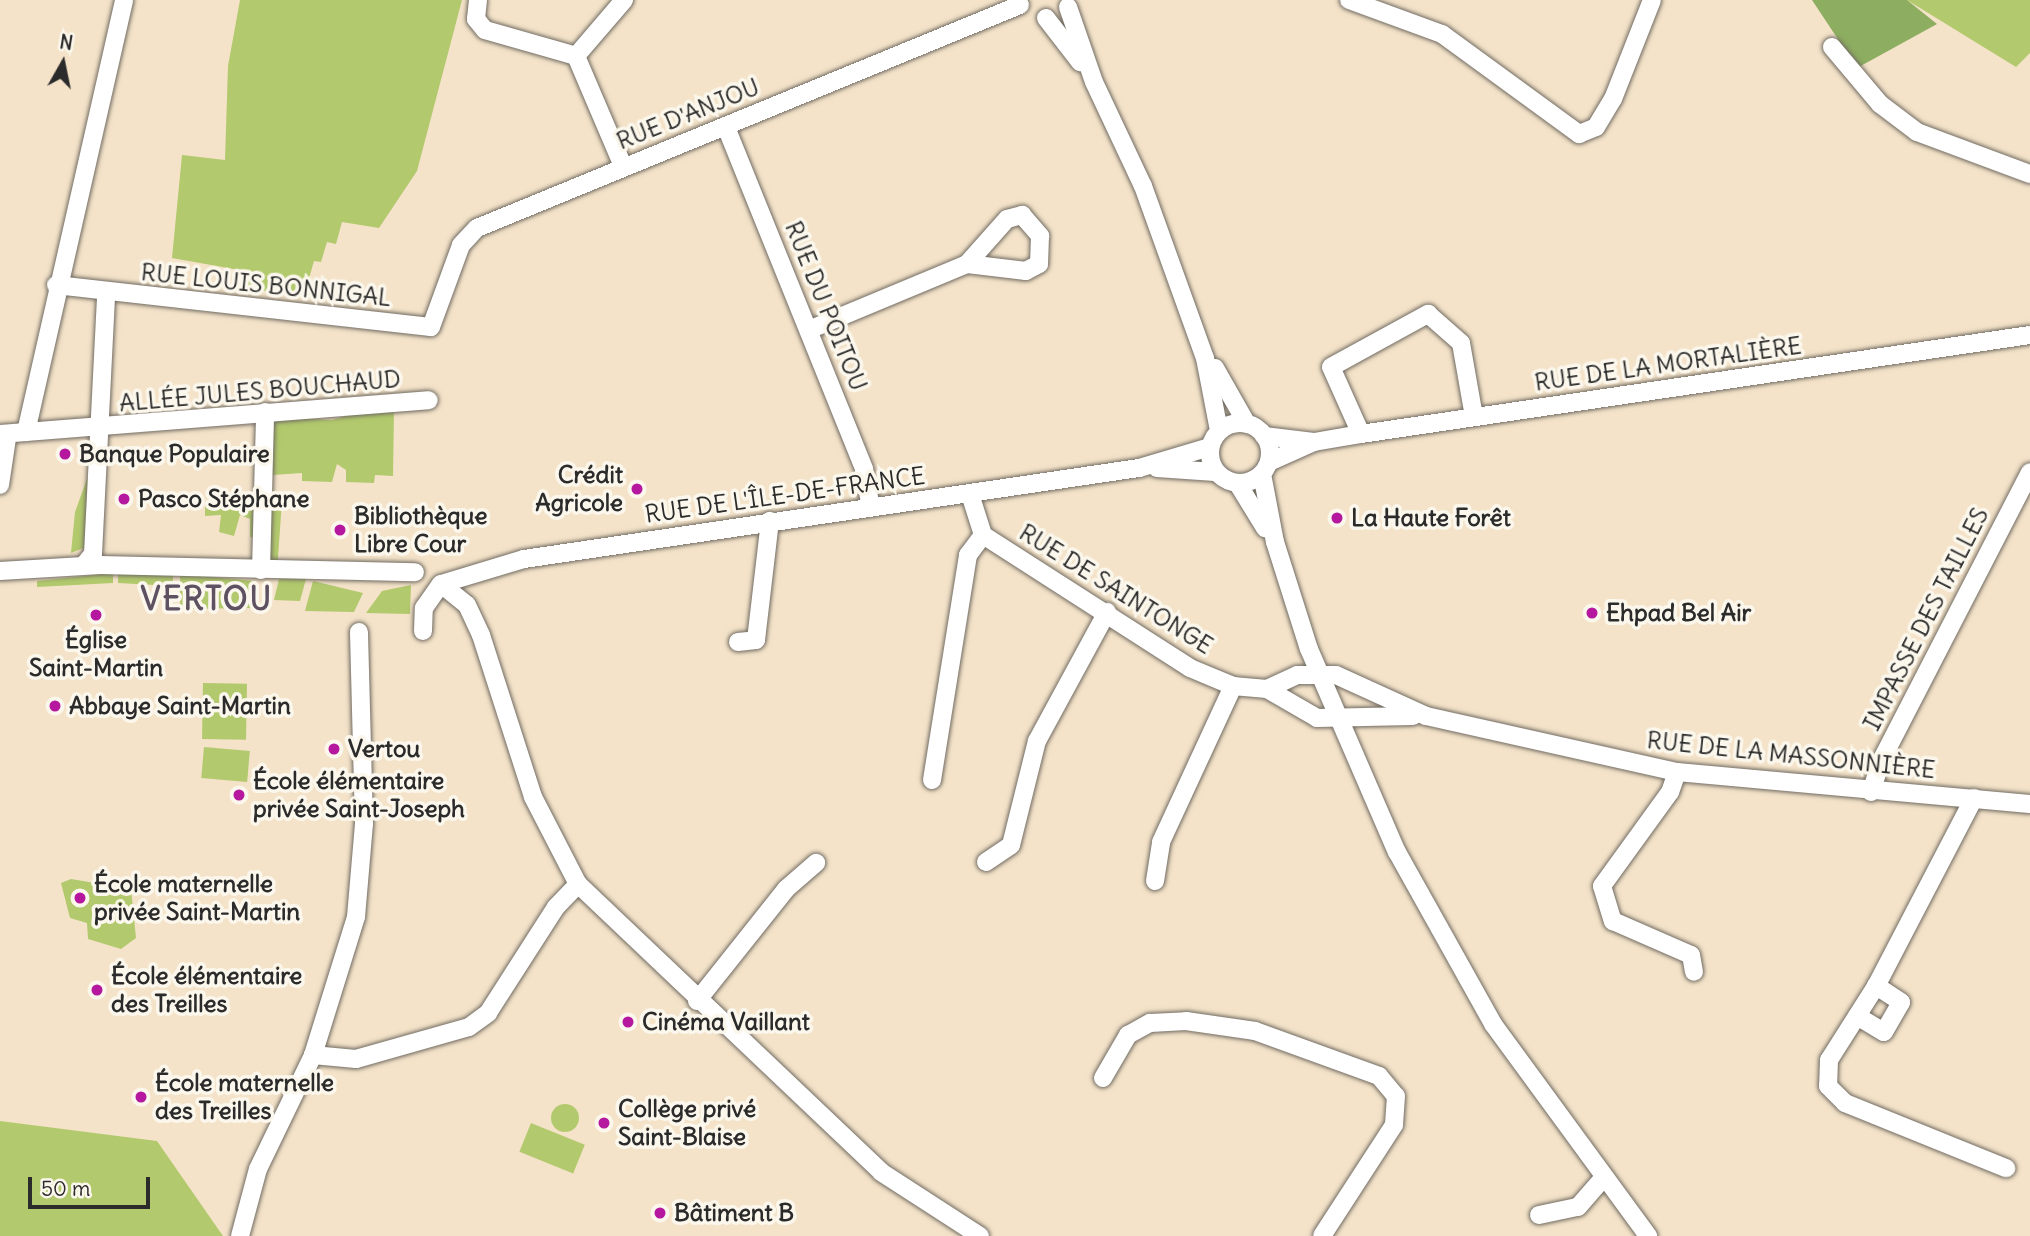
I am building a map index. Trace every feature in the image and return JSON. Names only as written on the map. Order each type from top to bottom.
[{"type":"street","points":[[26,432],[56,285],[124,0]]},
{"type":"street","points":[[478,0],[477,23],[576,56],[623,166]]},
{"type":"street","points":[[576,56],[624,0]]},
{"type":"street","points":[[1349,0],[1442,34],[1579,134],[1596,127],[1613,99],[1652,0]]},
{"type":"street","points":[[1019,3],[1046,18],[1094,82]]},
{"type":"street","name":"RUE D'ANJOU","points":[[431,327],[461,245],[477,228],[623,166],[726,127],[1019,3]]},
{"type":"street","points":[[1046,18],[1070,3],[1094,82],[1143,186],[1205,358],[1247,424],[1264,436],[1275,542],[1317,672],[1397,852],[1465,979],[1603,1178],[1648,1236]]},
{"type":"street","points":[[1832,47],[1880,104],[1917,132],[2030,174]]},
{"type":"street","name":"RUE DU POITOU","points":[[726,127],[811,329],[864,469],[871,507]]},
{"type":"street","points":[[811,329],[967,264]]},
{"type":"street","points":[[56,285],[106,295]]},
{"type":"street","name":"RUE LOUIS BONNIGAL","points":[[84,565],[93,554],[96,430],[106,295],[191,298],[431,327]]},
{"type":"street","points":[[1361,434],[1331,367],[1427,314],[1461,343],[1474,417]]},
{"type":"street","name":"RUE DE LA MORTALIÈRE","points":[[1264,436],[1314,442],[2030,335]]},
{"type":"street","points":[[1205,358],[1215,472],[1238,484],[1275,542]]},
{"type":"street","name":"ALLÉE JULES BOUCHAUD","points":[[4,436],[26,432],[96,430],[265,412],[429,400]]},
{"type":"street","points":[[261,569],[265,412]]},
{"type":"street","points":[[1214,439],[1247,424]]},
{"type":"street","points":[[0,485],[4,436]]},
{"type":"street","name":"RUE DE L'ÎLE-DE-FRANCE","points":[[1139,468],[1214,439]]},
{"type":"street","name":"RUE DE LA MORTALIÈRE","points":[[1266,468],[1314,442]]},
{"type":"street","name":"RUE DE L'ÎLE-DE-FRANCE","points":[[441,584],[524,559],[770,521],[1139,468],[1215,472]]},
{"type":"street","points":[[1238,484],[1266,468]]},
{"type":"street","name":"IMPASSE DES TAILLES","points":[[1871,792],[1881,761],[2025,492],[2030,472]]},
{"type":"street","name":"RUE DE SAINTONGE","points":[[970,494],[983,536],[1107,612],[1171,657],[1233,686],[1267,689],[1317,672]]},
{"type":"street","points":[[738,642],[757,640],[770,521]]},
{"type":"street","points":[[932,780],[968,555],[983,536]]},
{"type":"street","points":[[0,571],[84,565],[415,572]]},
{"type":"street","points":[[423,631],[424,608],[441,584],[467,605],[481,635],[533,797],[578,884],[697,1001],[881,1172],[980,1236]]},
{"type":"street","points":[[986,862],[1011,845],[1037,741],[1107,612]]},
{"type":"street","points":[[240,1236],[267,1146],[313,1055],[349,948],[361,889],[359,632]]},
{"type":"street","name":"RUE DE LA MASSONNIÈRE","points":[[1317,672],[1426,716],[1677,772],[1871,792],[2030,804]]},
{"type":"street","points":[[1155,881],[1161,842],[1233,686]]},
{"type":"street","name":"RUE DE SAINTONGE","points":[[1267,689],[1317,718],[1337,719]]},
{"type":"street","name":"RUE DE LA MASSONNIÈRE","points":[[1337,719],[1426,716]]},
{"type":"street","points":[[1677,772],[1670,792],[1602,886],[1613,921],[1691,955],[1694,972]]},
{"type":"street","points":[[1974,798],[1876,986],[1829,1060],[1828,1086],[1844,1102],[2006,1168]]},
{"type":"street","points":[[697,1001],[786,889],[816,863]]},
{"type":"street","points":[[313,1055],[356,1059],[469,1027],[488,1013],[556,907],[578,884]]},
{"type":"street","points":[[1857,1016],[1884,1032],[1901,1002],[1876,986]]},
{"type":"street","points":[[1103,1078],[1128,1035],[1150,1023],[1186,1021],[1255,1031],[1379,1076],[1395,1096],[1394,1125],[1322,1236]]},
{"type":"street","points":[[1539,1215],[1578,1207],[1603,1178]]},
{"type":"green space","points":[[240,0],[462,0],[417,171],[379,228],[342,222],[336,244],[327,242],[321,262],[314,261],[304,296],[241,288],[245,271],[172,258],[182,155],[225,160],[228,66]]},
{"type":"green space","points":[[1812,0],[1907,0],[1937,24],[1857,68]]},
{"type":"green space","points":[[1907,0],[2030,0],[2030,53],[2016,67]]},
{"type":"green space","points":[[367,410],[394,410],[393,476],[375,475],[374,483],[346,482],[346,470],[337,464],[332,482],[302,481],[302,473],[272,475],[273,417],[332,420]]},
{"type":"green space","points":[[88,476],[86,547],[71,553],[75,512]]},
{"type":"green space","points":[[268,500],[282,501],[278,562],[264,561]]},
{"type":"green space","points":[[205,503],[260,505],[259,538],[250,537],[250,519],[240,515],[234,536],[219,532],[221,515],[205,516]]},
{"type":"green space","points":[[113,573],[113,583],[37,587],[37,581]]},
{"type":"green space","points":[[118,573],[173,574],[173,586],[118,583]]},
{"type":"green space","points":[[180,574],[254,581],[252,608],[180,609]]},
{"type":"green space","points":[[279,579],[306,579],[300,601],[274,600]]},
{"type":"green space","points":[[313,581],[363,593],[354,612],[305,611]]},
{"type":"green space","points":[[411,585],[410,614],[366,613],[382,591]]},
{"type":"green space","points":[[203,683],[247,684],[246,740],[202,739]]},
{"type":"green space","points":[[204,747],[250,751],[247,782],[201,778]]},
{"type":"green space","points":[[71,879],[131,889],[136,938],[121,949],[88,939],[87,923],[70,918],[61,883]]},
{"type":"green space","points":[[565,1104],[575,1108],[579,1118],[575,1128],[565,1132],[555,1128],[551,1118],[555,1108]]},
{"type":"green space","points":[[0,1121],[157,1141],[223,1236],[0,1236]]},
{"type":"green space","points":[[531,1123],[585,1145],[573,1173],[519,1152]]},
{"type":"place","name":"Banque Populaire","points":[[65,454]]},
{"type":"place","name":"Crédit Agricole","points":[[637,489]]},
{"type":"place","name":"Pasco Stéphane","points":[[124,499]]},
{"type":"place","name":"La Haute Forêt","points":[[1337,518]]},
{"type":"place","name":"Bibliothèque Libre Cour","points":[[340,530]]},
{"type":"place","name":"Ehpad Bel Air","points":[[1592,613]]},
{"type":"place","name":"Église Saint-Martin","points":[[96,615]]},
{"type":"place","name":"Abbaye Saint-Martin","points":[[55,706]]},
{"type":"place","name":"Vertou","points":[[334,749]]},
{"type":"place","name":"École élémentaire privée Saint-Joseph","points":[[239,795]]},
{"type":"place","name":"École maternelle privée Saint-Martin","points":[[80,898]]},
{"type":"place","name":"École élémentaire des Treilles","points":[[97,990]]},
{"type":"place","name":"Cinéma Vaillant","points":[[628,1022]]},
{"type":"place","name":"École maternelle des Treilles","points":[[141,1097]]},
{"type":"place","name":"Collège privé Saint-Blaise","points":[[604,1123]]},
{"type":"place","name":"Bâtiment B","points":[[660,1213]]},
{"type":"district","name":"VERTOU","points":[[207,599]]}]
